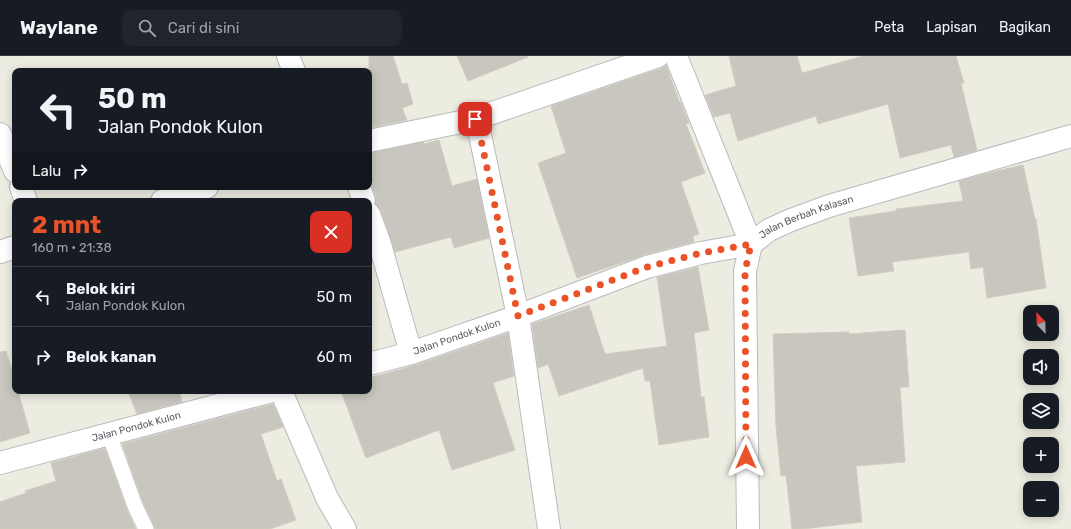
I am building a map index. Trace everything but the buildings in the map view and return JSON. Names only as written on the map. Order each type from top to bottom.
[{"type":"street","points":[[288,56],[293,68]]},
{"type":"street","points":[[372,140],[475,119],[658,56]]},
{"type":"street","points":[[676,56],[751,244]]},
{"type":"street","points":[[475,119],[479,130],[518,316],[549,529]]},
{"type":"street","points":[[0,134],[12,164]]},
{"type":"street","name":"Jalan Berbah Kalasan","points":[[748,529],[745,271],[751,244],[769,230],[790,220],[829,206],[1071,136]]},
{"type":"street","points":[[172,198],[197,190]]},
{"type":"street","points":[[372,222],[379,241],[411,353]]},
{"type":"street","name":"Jalan Pondok Kulon","points":[[372,363],[411,353],[518,316],[647,267],[701,253],[751,244]]},
{"type":"street","points":[[0,252],[12,248]]},
{"type":"street","name":"Jalan Pondok Kulon","points":[[0,463],[261,394]]},
{"type":"street","points":[[282,394],[327,498],[345,529]]},
{"type":"lane","points":[[109,434],[135,506],[146,529]]},
{"type":"route","points":[[475,119],[479,130],[518,316],[647,267],[723,248],[751,244],[745,271],[746,457]]}]
